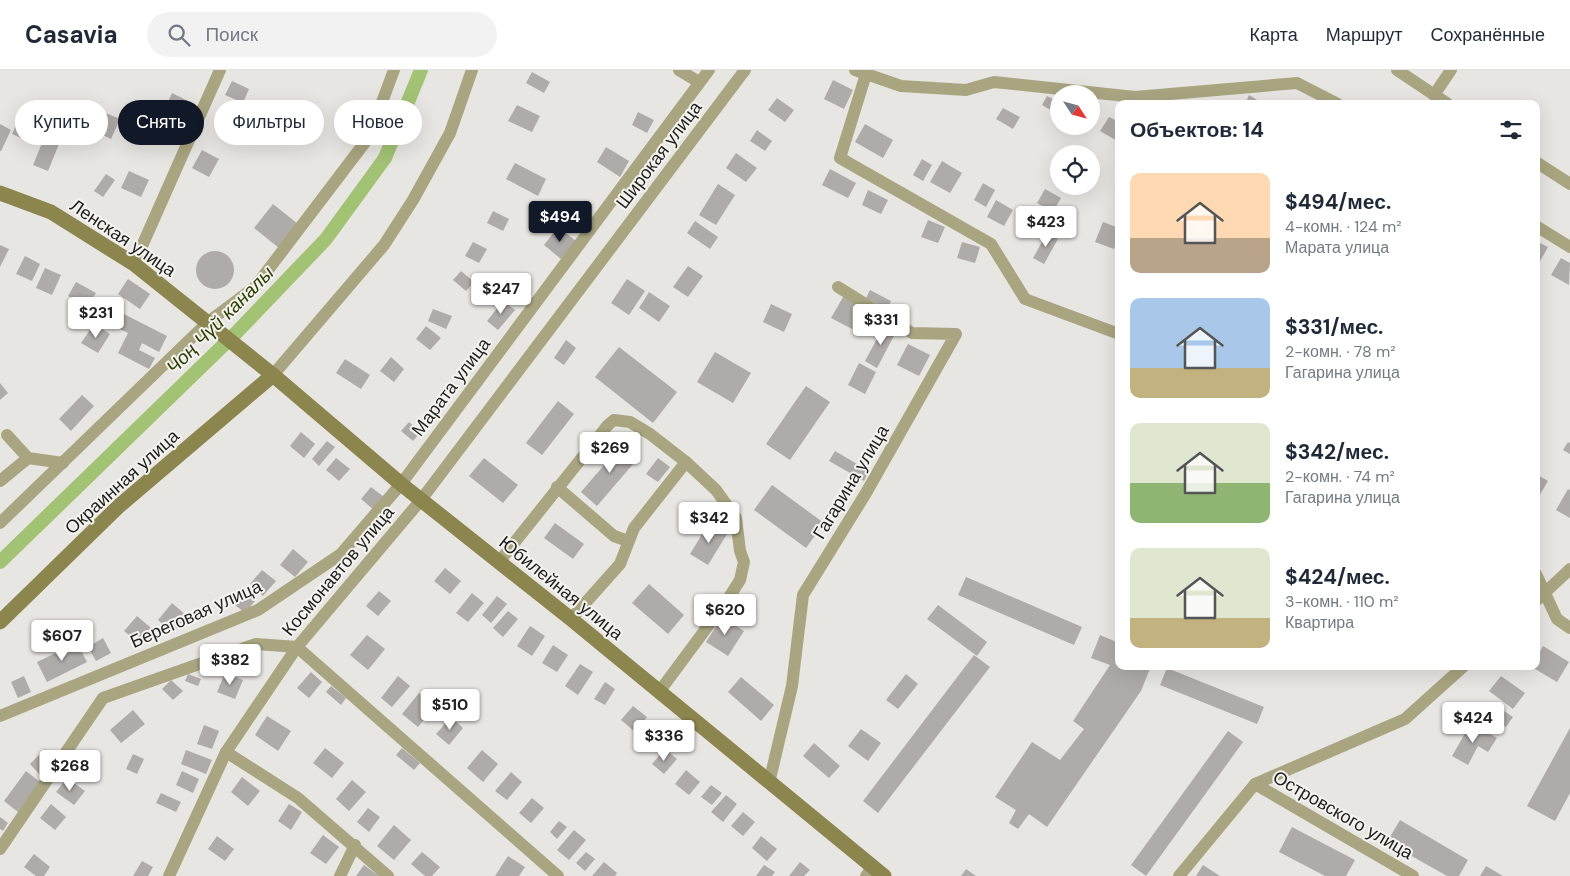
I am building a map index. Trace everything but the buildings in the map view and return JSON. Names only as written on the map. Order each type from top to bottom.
[{"type":"main road","name":"Ленская улица","points":[[0,193],[51,212],[134,264],[212,325]]},
{"type":"main road","name":"Юбилейная улица","points":[[212,325],[401,484],[571,619],[769,783],[874,873]]},
{"type":"main road","name":"Окраинная улица","points":[[0,622],[119,506],[271,373]]},
{"type":"street","points":[[134,264],[220,70]]},
{"type":"street","points":[[0,523],[255,287],[324,199],[369,137],[394,70]]},
{"type":"street","points":[[271,373],[384,245],[450,133],[472,70]]},
{"type":"street","points":[[679,70],[700,82]]},
{"type":"street","name":"Марата улица","points":[[401,484],[709,70]]},
{"type":"street","name":"Широкая улица","points":[[421,500],[745,70]]},
{"type":"street","points":[[1397,70],[1442,100]]},
{"type":"street","points":[[1434,95],[1451,70]]},
{"type":"street","points":[[1115,333],[1025,299],[991,244],[840,158],[861,72],[901,86],[966,90],[994,82],[1135,97],[1297,83],[1330,100]]},
{"type":"street","points":[[1540,165],[1570,184]]},
{"type":"street","points":[[1540,228],[1570,247]]},
{"type":"street","name":"Гагарина улица","points":[[769,783],[792,686],[803,595],[866,493],[956,334],[912,333],[838,287]]},
{"type":"street","points":[[499,562],[557,487],[614,420],[630,422],[686,462],[716,490],[736,518],[744,570],[728,599],[659,692]]},
{"type":"street","points":[[7,435],[28,458],[63,463]]},
{"type":"street","points":[[0,481],[28,458]]},
{"type":"street","points":[[571,619],[620,564],[634,528],[686,462]]},
{"type":"street","name":"Береговая улица","points":[[0,716],[258,610],[341,554],[401,484]]},
{"type":"street","points":[[557,487],[607,530],[628,541]]},
{"type":"street","name":"Космонавтов улица","points":[[169,876],[226,752],[297,647],[421,500]]},
{"type":"street","points":[[1569,570],[1540,598],[1557,619],[1570,628]]},
{"type":"street","points":[[0,849],[104,698],[256,644],[297,647],[558,876]]},
{"type":"street","points":[[1179,876],[1254,784],[1405,719],[1460,670]]},
{"type":"street","points":[[226,752],[298,798],[356,846],[388,876]]},
{"type":"street","name":"Островского улица","points":[[1254,784],[1413,876]]},
{"type":"street","points":[[340,876],[356,846]]},
{"type":"waterway","name":"Чоң Чүй каналы","points":[[0,562],[236,333],[326,239],[385,158],[421,70]]}]
